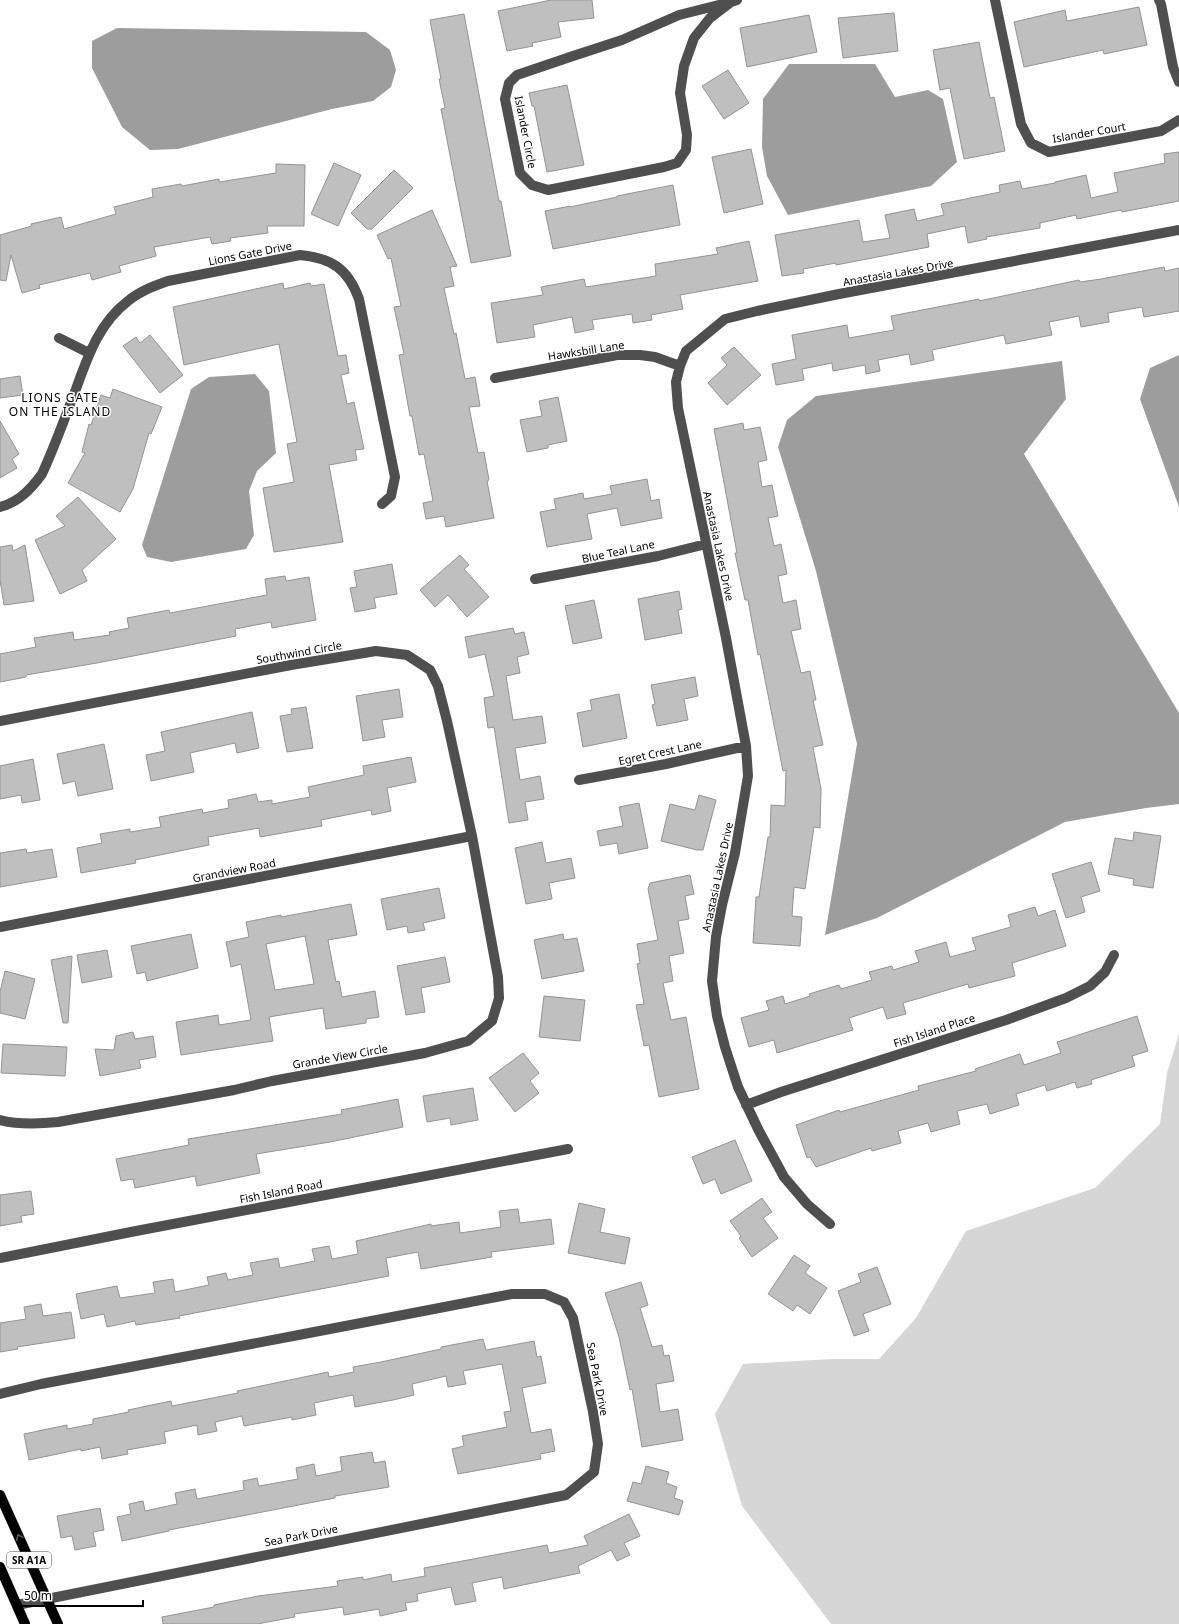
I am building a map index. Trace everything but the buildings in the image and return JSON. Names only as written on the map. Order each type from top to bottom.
[{"type":"main road","name":"SR A1A","points":[[0,1495],[58,1624]]},
{"type":"main road","name":"SR A1A","points":[[0,1567],[25,1624]]},
{"type":"street","name":"Islander Court","points":[[995,0],[1021,124],[1031,143],[1049,152],[1161,131],[1179,120]]},
{"type":"street","points":[[1158,0],[1161,4],[1173,67],[1179,82]]},
{"type":"street","name":"Islander Circle","points":[[734,1],[710,18],[694,38],[684,66],[680,93],[687,135],[686,150],[677,163],[664,167],[548,190],[532,185],[520,173],[505,99],[509,83],[517,75],[622,40],[679,16],[734,1]]},
{"type":"street","name":"Anastasia Lakes Drive","points":[[830,1224],[807,1204],[784,1177],[759,1131],[738,1087],[717,1016],[712,981],[717,930],[735,853],[748,776],[746,746],[726,638],[678,408],[676,382],[680,366],[686,351],[725,319],[839,294],[951,275],[1179,230]]},
{"type":"street","name":"Lions Gate Drive","points":[[0,507],[18,499],[32,488],[42,474],[89,353],[99,332],[112,315],[128,301],[155,286],[168,281],[300,255],[316,256],[331,262],[344,271],[354,284],[359,299],[394,477],[391,496],[382,504]]},
{"type":"street","points":[[58,338],[89,353]]},
{"type":"street","name":"Hawksbill Lane","points":[[495,378],[617,355],[640,355],[655,357],[680,366]]},
{"type":"street","name":"Blue Teal Lane","points":[[534,579],[658,556],[706,544]]},
{"type":"street","name":"Southwind Circle","points":[[0,721],[283,666],[376,651],[408,655],[430,670],[438,686],[472,836]]},
{"type":"street","name":"Egret Crest Lane","points":[[580,780],[666,764],[746,746]]},
{"type":"street","name":"Grandview Road","points":[[0,927],[472,836]]},
{"type":"street","name":"Grande View Circle","points":[[0,1120],[12,1123],[36,1124],[58,1122],[425,1053],[468,1041],[492,1020],[499,998],[498,977],[472,836]]},
{"type":"street","name":"Fish Island Place","points":[[746,1105],[781,1092],[1006,1020],[1066,998],[1090,986],[1105,972],[1114,955]]},
{"type":"street","name":"Fish Island Road","points":[[0,1258],[568,1149]]},
{"type":"street","name":"Sea Park Drive","points":[[0,1394],[41,1384],[310,1334],[512,1294],[545,1294],[564,1302],[574,1318],[598,1444],[594,1472],[566,1495],[17,1605]]},
{"type":"shaded area","points":[[117,28],[366,32],[390,50],[396,70],[391,87],[373,101],[332,109],[178,149],[150,150],[122,127],[92,68],[92,41]]},
{"type":"shaded area","points":[[789,64],[875,64],[895,97],[928,90],[943,99],[957,162],[931,186],[788,215],[767,176],[762,147],[763,99]]},
{"type":"shaded area","points":[[1179,355],[1179,507],[1140,399],[1150,368]]},
{"type":"shaded area","points":[[1062,361],[1066,399],[1024,454],[1179,713],[1179,804],[1065,822],[877,918],[825,935],[857,744],[816,571],[778,447],[787,420],[816,396]]},
{"type":"shaded area","points":[[255,374],[269,391],[276,453],[257,471],[249,491],[254,535],[246,549],[171,562],[147,557],[142,545],[191,389],[209,377]]},
{"type":"shaded area","points":[[1179,1034],[1179,1624],[831,1624],[742,1506],[715,1414],[743,1364],[832,1359],[879,1359],[916,1318],[966,1231],[1095,1188],[1160,1124],[1167,1073]]},
{"type":"district","name":"LIONS GATE ON THE ISLAND","points":[[60,404]]}]
